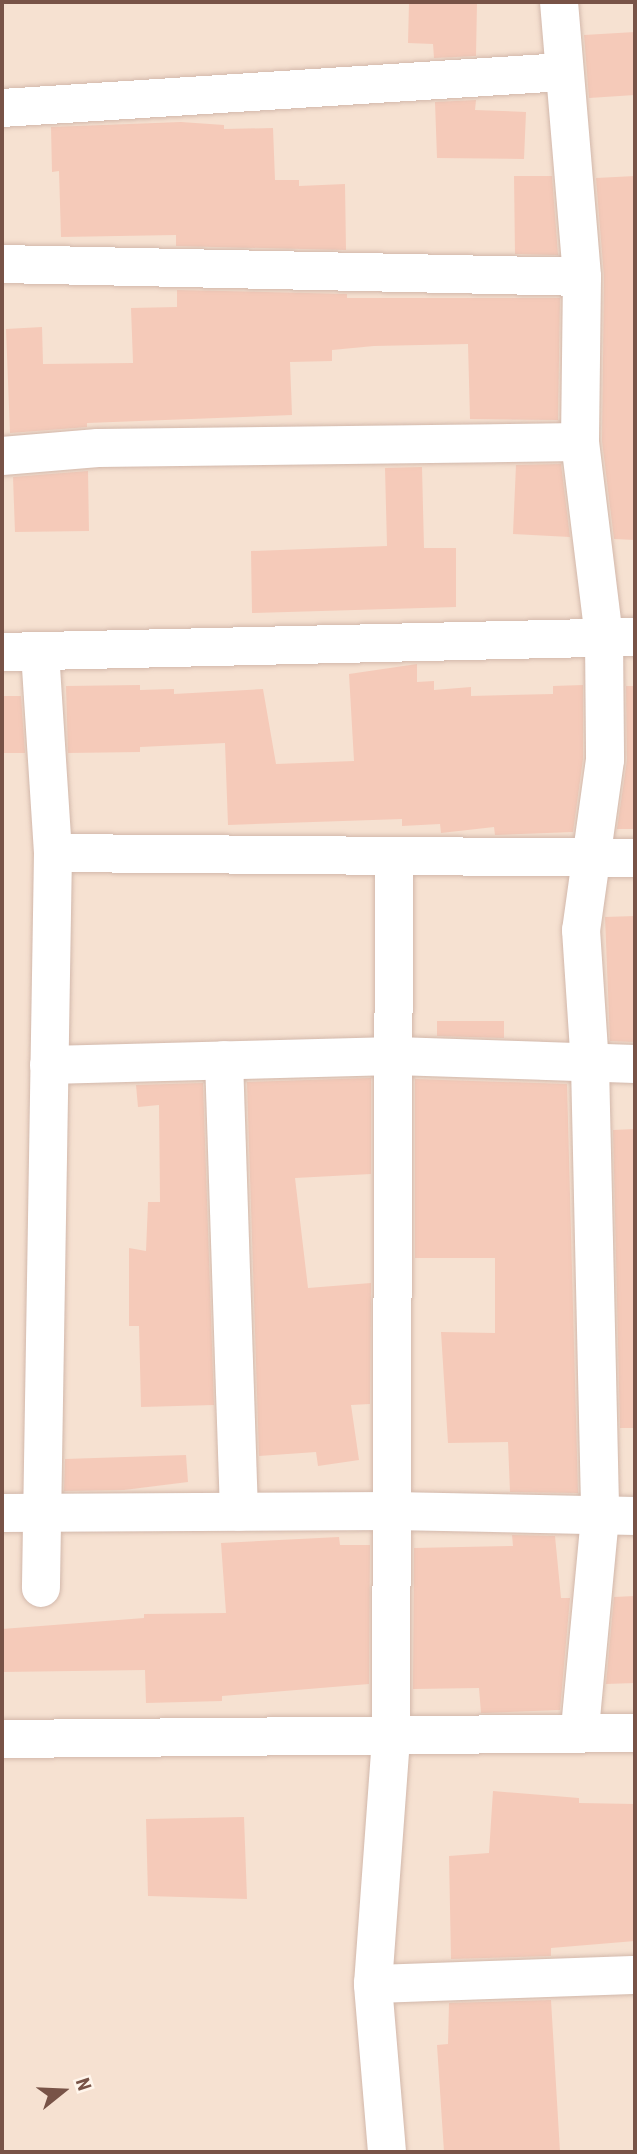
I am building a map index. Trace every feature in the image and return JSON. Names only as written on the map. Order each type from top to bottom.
[{"type":"street","points":[[559,2],[582,278],[580,442],[620,637],[581,929],[618,1516],[580,1730]]},
{"type":"street","points":[[2,108],[563,72]]},
{"type":"street","points":[[2,264],[582,278]]},
{"type":"street","points":[[2,456],[98,448],[580,442]]},
{"type":"street","points":[[2,652],[620,637]]},
{"type":"street","points":[[40,652],[54,853],[41,1588]]},
{"type":"street","points":[[54,853],[590,860],[635,858]]},
{"type":"street","points":[[387,2152],[373,1984],[391,1736],[394,858]]},
{"type":"street","points":[[49,1065],[395,1056],[590,1065],[635,1064]]},
{"type":"street","points":[[224,1060],[239,1512]]},
{"type":"street","points":[[2,1513],[393,1511],[618,1516]]},
{"type":"street","points":[[2,1739],[391,1736],[580,1730],[635,1732]]},
{"type":"street","points":[[373,1984],[635,1975]]},
{"type":"shaded area","points":[[2,2],[635,2],[635,2152],[2,2152]]},
{"type":"building","points":[[409,2],[477,2],[476,56],[434,58],[433,44],[408,43]]},
{"type":"building","points":[[635,32],[635,95],[589,98],[584,35]]},
{"type":"building","points":[[476,100],[475,110],[526,112],[524,159],[437,158],[435,102]]},
{"type":"building","points":[[181,122],[224,125],[224,129],[273,128],[275,180],[299,180],[299,186],[345,184],[346,250],[176,246],[176,235],[61,237],[59,171],[52,172],[51,127]]},
{"type":"building","points":[[514,176],[552,176],[558,255],[515,254]]},
{"type":"building","points":[[635,176],[635,540],[614,539],[602,441],[604,277],[596,178]]},
{"type":"building","points":[[177,290],[347,294],[347,298],[560,298],[558,420],[470,419],[468,344],[374,346],[332,350],[332,361],[290,362],[292,415],[87,423],[87,427],[10,433],[6,329],[42,327],[43,364],[133,363],[131,308],[177,307]]},
{"type":"building","points":[[561,464],[570,537],[513,534],[516,465]]},
{"type":"building","points":[[422,467],[424,548],[456,548],[456,607],[252,613],[251,551],[387,546],[385,468]]},
{"type":"building","points":[[88,471],[89,531],[15,532],[13,477]]},
{"type":"building","points":[[417,664],[417,682],[434,681],[434,690],[471,687],[471,696],[553,694],[553,686],[583,685],[583,759],[573,832],[495,835],[494,827],[441,833],[440,824],[402,826],[402,819],[228,825],[225,743],[140,747],[140,752],[68,753],[66,686],[140,685],[140,690],[174,689],[174,694],[263,689],[276,764],[354,761],[349,674]]},
{"type":"building","points":[[626,686],[635,686],[635,829],[617,829],[627,760]]},
{"type":"building","points":[[2,696],[21,696],[25,753],[2,753]]},
{"type":"building","points":[[635,916],[635,1042],[610,1041],[605,917]]},
{"type":"building","points":[[437,1021],[504,1021],[504,1038],[437,1036]]},
{"type":"building","points":[[371,1078],[371,1174],[295,1178],[308,1288],[371,1283],[370,1404],[351,1405],[359,1460],[318,1466],[316,1452],[259,1456],[247,1082]]},
{"type":"building","points":[[415,1079],[567,1084],[578,1493],[510,1492],[508,1442],[448,1443],[441,1332],[495,1333],[495,1258],[415,1258]]},
{"type":"building","points":[[203,1083],[214,1405],[141,1407],[139,1326],[129,1326],[129,1248],[146,1251],[148,1202],[160,1202],[159,1105],[138,1107],[136,1085]]},
{"type":"building","points":[[635,1129],[635,1428],[620,1428],[613,1130]]},
{"type":"building","points":[[186,1455],[188,1482],[124,1490],[64,1491],[65,1459]]},
{"type":"building","points":[[512,1535],[555,1536],[561,1598],[570,1598],[560,1710],[481,1713],[479,1688],[413,1689],[414,1548],[513,1546]]},
{"type":"building","points":[[339,1537],[340,1545],[370,1545],[369,1684],[222,1696],[222,1701],[146,1703],[145,1670],[2,1672],[2,1629],[144,1618],[144,1614],[226,1613],[221,1543]]},
{"type":"building","points":[[635,1596],[635,1683],[606,1684],[614,1597]]},
{"type":"building","points":[[493,1791],[579,1798],[579,1803],[635,1804],[635,1941],[551,1948],[551,1956],[451,1959],[449,1856],[489,1853]]},
{"type":"building","points":[[244,1817],[247,1899],[148,1896],[146,1819]]},
{"type":"building","points":[[551,2000],[560,2152],[444,2152],[437,2045],[448,2044],[449,2003]]}]
